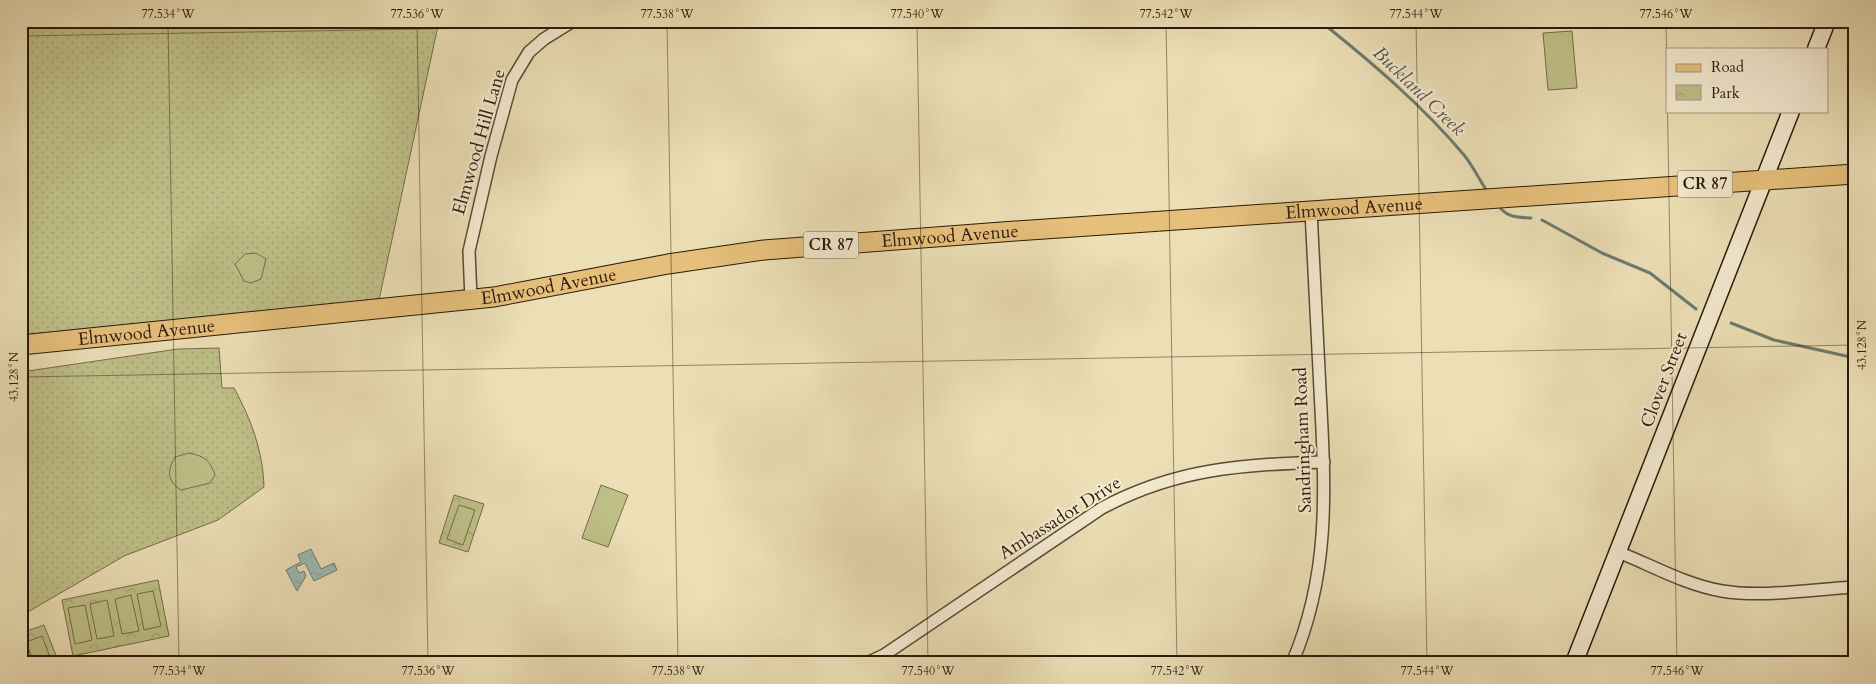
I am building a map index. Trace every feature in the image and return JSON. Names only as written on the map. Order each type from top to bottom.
[{"type":"main road","points":[[1816,48],[1827,21]]},
{"type":"main road","name":"Clover Street","points":[[1574,663],[1791,112]]},
{"type":"main road","name":"Elmwood Avenue","points":[[21,345],[516,294],[711,256],[764,250],[1855,174]]},
{"type":"street","name":"Elmwood Hill Lane","points":[[471,299],[469,251],[491,156],[512,80],[529,52],[544,39],[573,21]]},
{"type":"street","name":"Sandringham Road","points":[[1292,663],[1308,620],[1321,564],[1324,462],[1310,211]]},
{"type":"street","name":"Ambassador Drive","points":[[867,663],[884,655],[1102,508],[1140,490],[1178,477],[1230,467],[1324,462]]},
{"type":"street","points":[[1618,552],[1705,587],[1736,593],[1855,587]]},
{"type":"green space","points":[[21,21],[439,21],[379,300],[21,335]]},
{"type":"green space","points":[[1572,31],[1577,88],[1548,90],[1543,33]]},
{"type":"green space","points":[[256,253],[266,259],[261,279],[251,283],[244,281],[235,264],[245,254]]},
{"type":"green space","points":[[219,348],[222,388],[234,388],[246,411],[259,448],[264,487],[218,520],[124,556],[21,616],[21,372],[178,349]]},
{"type":"green space","points":[[189,453],[206,460],[215,475],[210,483],[181,490],[173,483],[170,471],[175,457]]},
{"type":"green space","points":[[601,485],[628,495],[608,547],[582,538]]},
{"type":"green space","points":[[454,495],[484,504],[468,552],[439,543]]},
{"type":"green space","points":[[459,505],[475,510],[463,545],[447,539]]},
{"type":"green space","points":[[158,580],[169,636],[73,656],[62,600]]},
{"type":"green space","points":[[153,591],[161,626],[144,630],[137,594]]},
{"type":"green space","points":[[131,595],[139,631],[122,634],[115,599]]},
{"type":"green space","points":[[107,600],[114,636],[97,639],[90,604]]},
{"type":"green space","points":[[85,605],[92,640],[75,644],[68,608]]},
{"type":"green space","points":[[44,625],[59,663],[21,663],[21,633]]},
{"type":"green space","points":[[42,636],[52,663],[34,663],[26,642]]},
{"type":"water","points":[[311,549],[321,569],[334,563],[337,570],[314,581],[305,563],[296,567],[299,573],[304,571],[306,576],[297,591],[286,570],[301,562],[298,555]]},
{"type":"waterway","name":"Buckland Creek","points":[[1320,21],[1376,68],[1431,119],[1464,155],[1487,191]]},
{"type":"waterway","name":"Buckland Creek","points":[[1501,209],[1511,216],[1531,218]]},
{"type":"waterway","name":"Buckland Creek","points":[[1542,220],[1602,253],[1650,273],[1696,309]]},
{"type":"waterway","name":"Buckland Creek","points":[[1731,323],[1774,340],[1855,358]]}]
